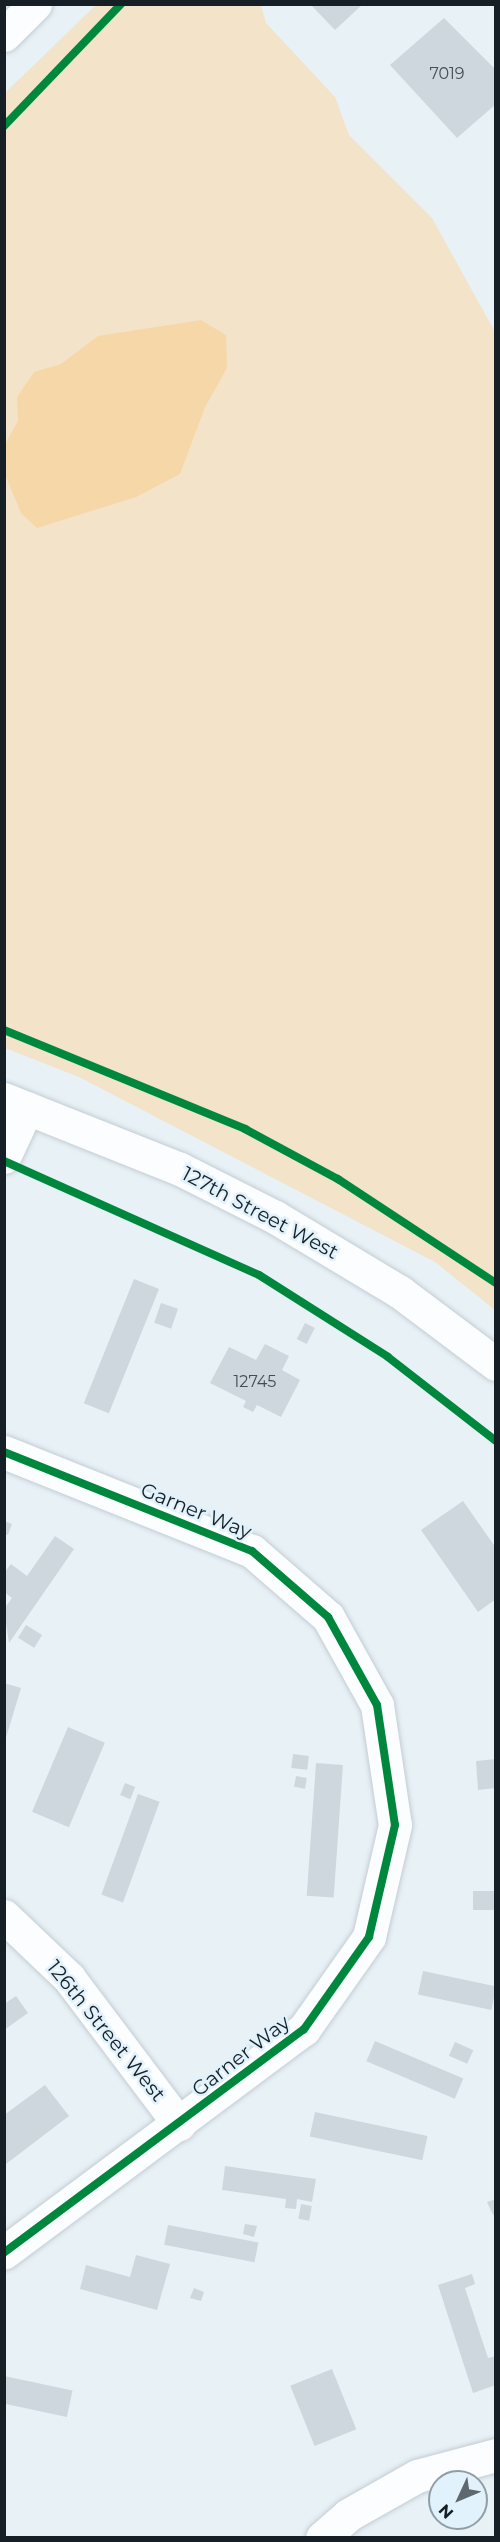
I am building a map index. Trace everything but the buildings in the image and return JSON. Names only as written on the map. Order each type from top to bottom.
[{"type":"street","points":[[4,35],[35,4]]},
{"type":"street","points":[[4,1157],[16,1104]]},
{"type":"street","name":"127th Street West","points":[[16,1104],[180,1169],[276,1217],[400,1292],[495,1364]]},
{"type":"street","name":"Garner Way","points":[[4,1452],[252,1551],[328,1617],[377,1705],[395,1825],[369,1937],[304,2029],[4,2253]]},
{"type":"street","name":"126th Street West","points":[[4,1916],[69,1978],[179,2124]]},
{"type":"street","points":[[322,2538],[348,2515],[417,2476],[495,2455]]},
{"type":"shaded area","points":[[96,5],[261,5],[266,23],[335,97],[349,135],[432,218],[495,332],[495,1310],[435,1262],[79,1077],[5,1048],[5,93]]},
{"type":"shaded area","points":[[201,320],[226,335],[227,368],[205,407],[180,474],[136,497],[37,528],[21,513],[4,472],[5,444],[18,421],[17,397],[34,372],[61,364],[98,336]]},
{"type":"cycle path","points":[[4,126],[121,4]]},
{"type":"cycle path","points":[[4,1030],[245,1129],[338,1179],[496,1283]]},
{"type":"cycle path","points":[[4,1161],[259,1275],[388,1357],[496,1441]]},
{"type":"cycle path","points":[[4,1452],[252,1551],[328,1617],[377,1705],[395,1825],[369,1937],[304,2029],[4,2253]]}]
